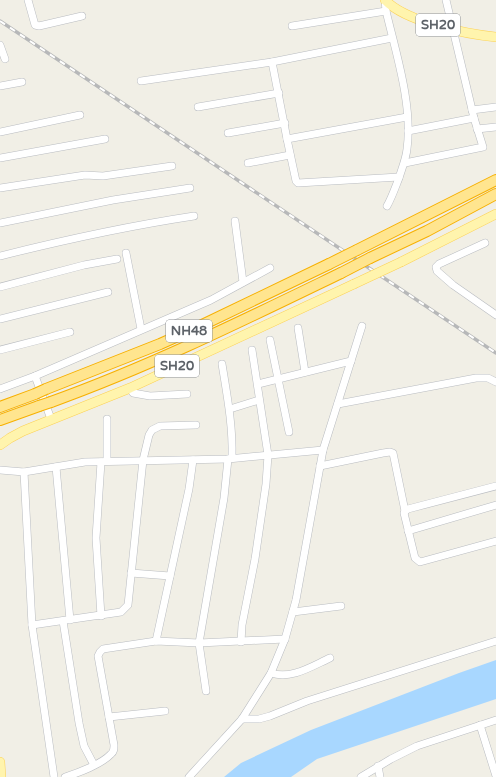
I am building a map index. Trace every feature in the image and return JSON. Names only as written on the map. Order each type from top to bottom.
[{"type":"highway","name":"NH48","points":[[0,407],[166,341],[329,264],[496,180]]},
{"type":"highway","name":"NH48","points":[[0,420],[90,387],[186,347],[427,231],[496,194]]},
{"type":"main road","name":"SH20","points":[[385,0],[392,7],[409,16],[454,29],[496,37]]},
{"type":"main road","name":"SH20","points":[[0,445],[10,438],[130,388],[354,284],[496,214]]},
{"type":"main road","points":[[0,762],[2,777]]},
{"type":"street","points":[[28,0],[35,26],[82,16]]},
{"type":"street","points":[[385,0],[408,117],[405,163],[394,193],[387,206]]},
{"type":"street","points":[[405,163],[483,147],[474,118],[446,0]]},
{"type":"street","points":[[292,26],[386,11]]},
{"type":"street","points":[[141,82],[272,62],[392,38]]},
{"type":"street","points":[[0,45],[5,59]]},
{"type":"street","points":[[272,62],[296,181],[301,184],[399,177]]},
{"type":"street","points":[[0,86],[22,82]]},
{"type":"street","points":[[198,107],[279,93]]},
{"type":"street","points":[[472,110],[496,107]]},
{"type":"street","points":[[0,132],[80,115]]},
{"type":"street","points":[[287,139],[408,117]]},
{"type":"street","points":[[408,131],[474,118]]},
{"type":"street","points":[[228,133],[285,123]]},
{"type":"street","points":[[477,129],[496,127]]},
{"type":"street","points":[[0,158],[105,139]]},
{"type":"street","points":[[248,163],[290,155]]},
{"type":"street","points":[[0,188],[85,175],[103,176],[172,166]]},
{"type":"street","points":[[0,223],[113,200],[190,188]]},
{"type":"street","points":[[0,256],[135,225],[194,216]]},
{"type":"street","points":[[236,221],[244,282]]},
{"type":"street","points":[[485,243],[439,264],[436,267],[437,271],[453,285],[496,315]]},
{"type":"street","points":[[126,253],[141,329]]},
{"type":"street","points":[[0,287],[84,265],[117,259]]},
{"type":"street","points":[[0,389],[35,376],[141,329],[212,300],[270,268]]},
{"type":"street","points":[[0,319],[108,292]]},
{"type":"street","points":[[189,777],[242,719],[270,673],[286,639],[296,600],[323,450],[362,326]]},
{"type":"street","points":[[298,328],[305,372]]},
{"type":"street","points":[[0,350],[70,332]]},
{"type":"street","points":[[270,340],[289,432]]},
{"type":"street","points":[[242,642],[242,625],[254,566],[266,484],[268,455],[252,350]]},
{"type":"street","points":[[258,384],[351,361]]},
{"type":"street","points":[[206,691],[199,643],[233,440],[230,409],[222,364]]},
{"type":"street","points":[[35,376],[51,420]]},
{"type":"street","points":[[338,404],[476,378],[488,378],[496,382]]},
{"type":"street","points":[[130,388],[133,394],[142,396],[187,394]]},
{"type":"street","points":[[230,409],[259,400]]},
{"type":"street","points":[[101,616],[96,538],[107,419]]},
{"type":"street","points":[[32,625],[101,616],[125,610],[128,605],[143,460],[149,435],[156,427],[160,426],[196,425]]},
{"type":"street","points":[[0,470],[24,472],[85,462],[193,460],[323,450]]},
{"type":"street","points":[[320,466],[382,453],[393,453],[408,531],[415,558],[420,562],[496,541]]},
{"type":"street","points":[[156,641],[189,489],[193,460]]},
{"type":"street","points":[[56,467],[66,620],[79,723],[84,746],[94,765]]},
{"type":"street","points":[[24,472],[32,625],[54,777]]},
{"type":"street","points":[[405,511],[496,486]]},
{"type":"street","points":[[408,531],[496,505]]},
{"type":"street","points":[[131,573],[170,576]]},
{"type":"street","points":[[293,612],[341,606]]},
{"type":"street","points":[[65,777],[79,773],[111,755],[114,751],[98,656],[102,649],[156,641],[199,643],[286,639]]},
{"type":"street","points":[[242,719],[259,719],[270,716],[307,701],[496,641]]},
{"type":"street","points":[[270,673],[278,676],[285,676],[296,673],[330,658]]},
{"type":"street","points":[[109,717],[165,711]]},
{"type":"street","points":[[361,777],[378,766],[417,746],[496,720]]},
{"type":"street","points":[[480,725],[496,776]]},
{"type":"street","points":[[378,766],[380,777]]},
{"type":"water","points":[[496,660],[496,699],[317,759],[291,777],[224,777],[241,763],[311,730]]},
{"type":"railway","points":[[0,21],[496,353]]}]
